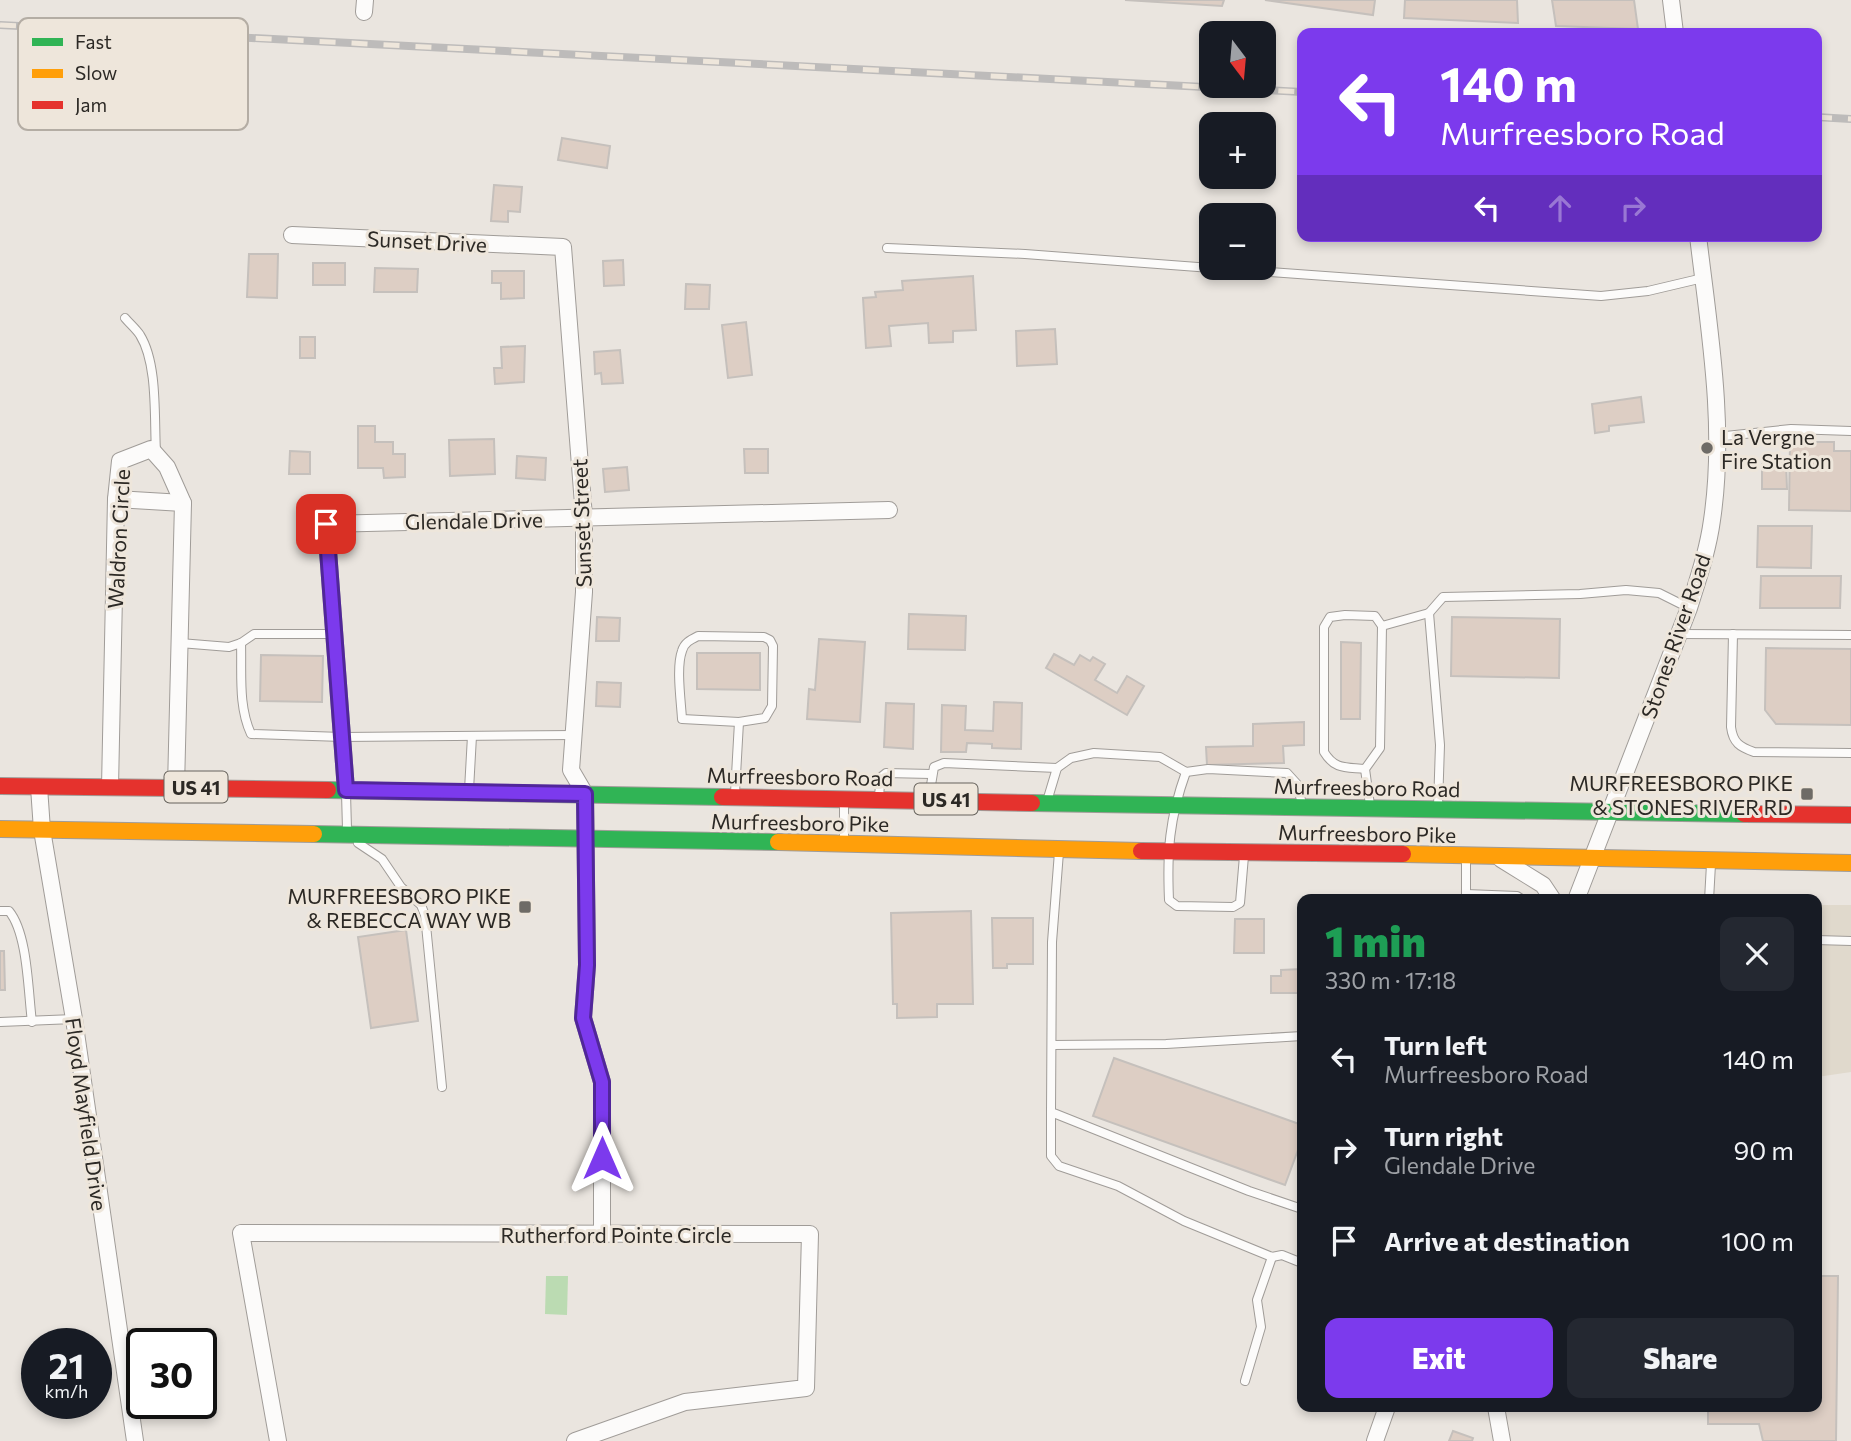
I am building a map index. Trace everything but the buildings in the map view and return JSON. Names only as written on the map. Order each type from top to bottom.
[{"type":"main road","name":"Murfreesboro Road","points":[[0,786],[844,797],[1609,813],[1851,815]]},
{"type":"main road","name":"Murfreesboro Pike","points":[[0,830],[1851,863]]},
{"type":"street","points":[[1671,0],[1674,28]]},
{"type":"street","name":"Sunset Drive","points":[[292,235],[563,247]]},
{"type":"street","name":"Stones River Road","points":[[1578,894],[1689,608],[1703,565],[1712,520],[1716,437],[1714,384],[1699,242]]},
{"type":"street","name":"Sunset Street","points":[[563,247],[584,517],[584,592],[571,770],[585,794]]},
{"type":"street","name":"Waldron Circle","points":[[110,787],[116,499],[120,461],[151,449],[167,467],[183,503],[176,787]]},
{"type":"street","points":[[116,499],[183,503]]},
{"type":"street","name":"Glendale Drive","points":[[346,790],[326,524],[889,510]]},
{"type":"street","name":"Floyd Mayfield Drive","points":[[39,787],[42,830],[74,1019],[135,1441]]},
{"type":"street","points":[[585,794],[587,965],[583,1018],[602,1082],[602,1234]]},
{"type":"street","points":[[1496,856],[1543,885],[1549,894]]},
{"type":"street","name":"Rutherford Pointe Circle","points":[[278,1441],[240,1233],[810,1234],[806,1388],[685,1402],[575,1441]]},
{"type":"street","points":[[1375,1441],[1385,1412]]},
{"type":"street","points":[[1497,1412],[1502,1441]]},
{"type":"lane","points":[[887,248],[1026,254],[1199,267]]},
{"type":"lane","points":[[1276,273],[1601,296],[1648,291],[1703,278]]},
{"type":"lane","points":[[125,318],[140,336],[146,351],[153,387],[156,454]]},
{"type":"lane","points":[[1716,437],[1791,429],[1851,431]]},
{"type":"lane","points":[[1381,626],[1429,613],[1443,597],[1580,594],[1626,590],[1659,593],[1689,608]]},
{"type":"lane","points":[[1429,613],[1440,745],[1438,809]]},
{"type":"lane","points":[[1365,769],[1340,767],[1330,762],[1324,751],[1324,627],[1330,617],[1375,616],[1381,626],[1380,748],[1365,769],[1371,808]]},
{"type":"lane","points":[[180,643],[229,647],[254,634],[334,634]]},
{"type":"lane","points":[[1679,634],[1851,635]]},
{"type":"lane","points":[[1733,634],[1731,727],[1732,737],[1739,747],[1754,752],[1851,753]]},
{"type":"lane","points":[[698,636],[764,637],[771,640],[772,706],[765,718],[738,722],[682,719],[680,659],[682,649],[689,640],[698,636]]},
{"type":"lane","points":[[241,643],[243,708],[251,734],[342,737],[574,736]]},
{"type":"lane","points":[[735,796],[738,722]]},
{"type":"lane","points":[[469,793],[472,736]]},
{"type":"lane","points":[[1047,801],[1057,768],[1071,758],[1094,753],[1160,757],[1186,772],[1208,769],[1287,774],[1297,784],[1303,806]]},
{"type":"lane","points":[[929,799],[931,774],[934,767],[944,763],[1057,768]]},
{"type":"lane","points":[[1186,772],[1175,804],[1167,852],[1169,900],[1177,906],[1233,908],[1240,903],[1244,853]]},
{"type":"lane","points":[[878,798],[881,777],[886,773],[931,774]]},
{"type":"lane","points":[[346,790],[347,835],[382,859],[401,887],[421,905],[425,915],[442,1087]]},
{"type":"lane","points":[[844,797],[844,843]]},
{"type":"lane","points":[[1059,849],[1052,942],[1051,1156],[1059,1166],[1118,1186],[1184,1221],[1272,1257],[1282,1255],[1297,1261]]},
{"type":"lane","points":[[1466,855],[1466,894]]},
{"type":"lane","points":[[1709,894],[1712,861]]},
{"type":"lane","points":[[0,911],[9,911],[19,932],[32,1022]]},
{"type":"lane","points":[[1822,940],[1851,941]]},
{"type":"lane","points":[[0,1022],[74,1019]]},
{"type":"lane","points":[[1053,1045],[1166,1044],[1297,1037]]},
{"type":"lane","points":[[1051,1112],[1224,1182],[1297,1207]]},
{"type":"lane","points":[[1245,1381],[1261,1327],[1257,1300],[1272,1257]]},
{"type":"shaded area","points":[[1822,905],[1851,905],[1851,1072],[1822,1076]]},
{"type":"shaded area","points":[[546,1276],[568,1276],[567,1315],[545,1314]]},
{"type":"railway","points":[[0,25],[18,26]]},
{"type":"railway","points":[[248,38],[1297,92]]},
{"type":"railway","points":[[1822,117],[1851,119]]},
{"type":"traffic: fast","points":[[328,790],[722,797]]},
{"type":"traffic: fast","points":[[1032,803],[1744,814]]},
{"type":"traffic: fast","points":[[314,834],[778,842]]},
{"type":"traffic: slow","points":[[0,829],[314,834]]},
{"type":"traffic: slow","points":[[778,842],[1141,851]]},
{"type":"traffic: slow","points":[[1403,854],[1851,863]]},
{"type":"traffic: jam","points":[[0,786],[328,790]]},
{"type":"traffic: jam","points":[[722,797],[1032,803]]},
{"type":"traffic: jam","points":[[1744,814],[1851,815]]},
{"type":"traffic: jam","points":[[1141,851],[1403,854]]},
{"type":"place","name":"La Vergne Fire Station","points":[[1707,448]]},
{"type":"place","name":"MURFREESBORO PIKE & STONES RIVER RD","points":[[1807,794]]},
{"type":"place","name":"MURFREESBORO PIKE & REBECCA WAY WB","points":[[525,907]]},
{"type":"route","points":[[326,524],[346,790],[585,794],[587,965],[583,1018],[602,1082],[602,1158]]}]
